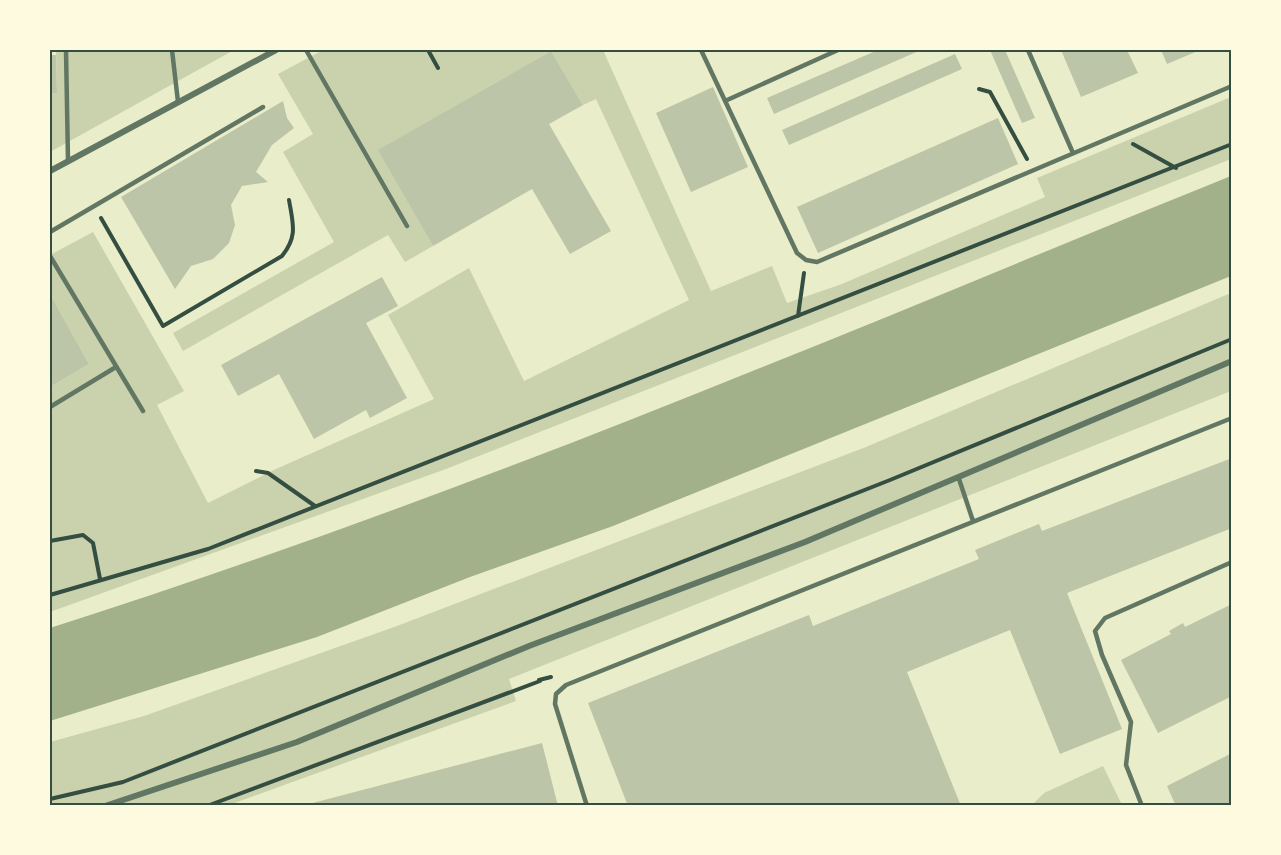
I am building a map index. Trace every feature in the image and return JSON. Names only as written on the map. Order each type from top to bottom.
[{"type":"street","points":[[50,171],[276,50]]},
{"type":"street","points":[[105,806],[297,742],[529,646],[805,542],[959,479],[1232,361]]},
{"type":"lane","points":[[66,50],[68,161]]},
{"type":"lane","points":[[172,50],[178,102]]},
{"type":"lane","points":[[306,50],[407,226]]},
{"type":"lane","points":[[701,50],[797,253],[806,260],[818,262],[1232,86]]},
{"type":"lane","points":[[725,101],[838,50]]},
{"type":"lane","points":[[1028,50],[1073,153]]},
{"type":"lane","points":[[50,232],[262,107]]},
{"type":"lane","points":[[50,256],[143,411]]},
{"type":"lane","points":[[50,406],[116,367]]},
{"type":"lane","points":[[587,806],[555,704],[556,694],[566,685],[1232,418]]},
{"type":"lane","points":[[959,479],[973,521]]},
{"type":"lane","points":[[1142,806],[1126,765],[1131,722],[1095,631],[1105,618],[1232,562]]},
{"type":"path","points":[[428,50],[438,68]]},
{"type":"path","points":[[979,89],[990,92],[1034,170]]},
{"type":"path","points":[[1117,135],[1176,168]]},
{"type":"path","points":[[50,595],[208,549],[1232,144]]},
{"type":"path","points":[[94,207],[163,326],[282,256],[292,243],[293,227],[289,200]]},
{"type":"path","points":[[798,316],[806,260]]},
{"type":"path","points":[[50,800],[123,782],[879,485],[1232,339]]},
{"type":"path","points":[[256,471],[268,473],[315,507]]},
{"type":"path","points":[[50,541],[83,535],[93,543],[100,579]]},
{"type":"path","points":[[211,805],[378,744],[539,680],[556,694]]},
{"type":"shaded area","points":[[56,50],[234,50],[50,152],[50,93],[57,92]]},
{"type":"shaded area","points":[[323,50],[603,50],[711,291],[772,266],[787,303],[842,284],[1045,197],[1037,178],[1231,97],[1231,159],[446,469],[50,612],[50,387],[89,364],[50,294],[50,255],[93,232],[184,391],[157,405],[208,503],[276,469],[434,399],[388,315],[469,268],[524,381],[689,300],[596,99],[583,105],[551,51],[379,150],[433,246],[405,262],[388,235],[183,351],[173,333],[334,242],[283,152],[313,134],[278,74]]},
{"type":"shaded area","points":[[1231,176],[1231,276],[613,526],[470,577],[317,637],[50,721],[50,628],[318,537],[496,472],[819,344]]},
{"type":"shaded area","points":[[1231,293],[1231,391],[509,679],[516,701],[229,805],[50,806],[50,742],[144,716],[397,626],[866,447]]},
{"type":"shaded area","points":[[1103,766],[1122,805],[1032,805],[1044,793]]},
{"type":"building","points":[[878,50],[921,50],[774,114],[767,98]]},
{"type":"building","points":[[990,50],[1005,50],[1035,118],[1022,123]]},
{"type":"building","points":[[1061,50],[1127,50],[1138,73],[1081,97]]},
{"type":"building","points":[[1161,50],[1200,50],[1167,64]]},
{"type":"building","points":[[551,51],[583,105],[549,124],[611,231],[570,254],[532,189],[433,246],[378,150]]},
{"type":"building","points":[[955,54],[962,69],[789,145],[782,130]]},
{"type":"building","points":[[50,55],[56,55],[57,93],[50,93]]},
{"type":"building","points":[[713,87],[748,167],[691,192],[656,113]]},
{"type":"building","points":[[283,101],[287,118],[294,128],[272,145],[256,172],[268,182],[242,186],[231,205],[235,225],[229,243],[213,259],[191,266],[175,289],[121,197]]},
{"type":"building","points":[[998,118],[1018,164],[818,253],[797,207]]},
{"type":"building","points":[[382,277],[398,306],[366,323],[407,398],[370,418],[366,410],[314,439],[279,374],[238,396],[221,365]]},
{"type":"building","points":[[50,294],[89,364],[50,387]]},
{"type":"building","points":[[1232,458],[1232,528],[1067,593],[1122,729],[1060,754],[1010,630],[907,672],[961,806],[628,806],[588,703],[809,615],[813,626],[979,559],[975,550],[1039,524],[1042,531]]},
{"type":"building","points":[[1232,604],[1232,696],[1158,733],[1121,660],[1171,634],[1169,631],[1183,623],[1185,627]]},
{"type":"building","points":[[542,743],[558,806],[305,806],[305,805]]},
{"type":"building","points":[[1232,753],[1232,806],[1176,806],[1167,786]]}]
